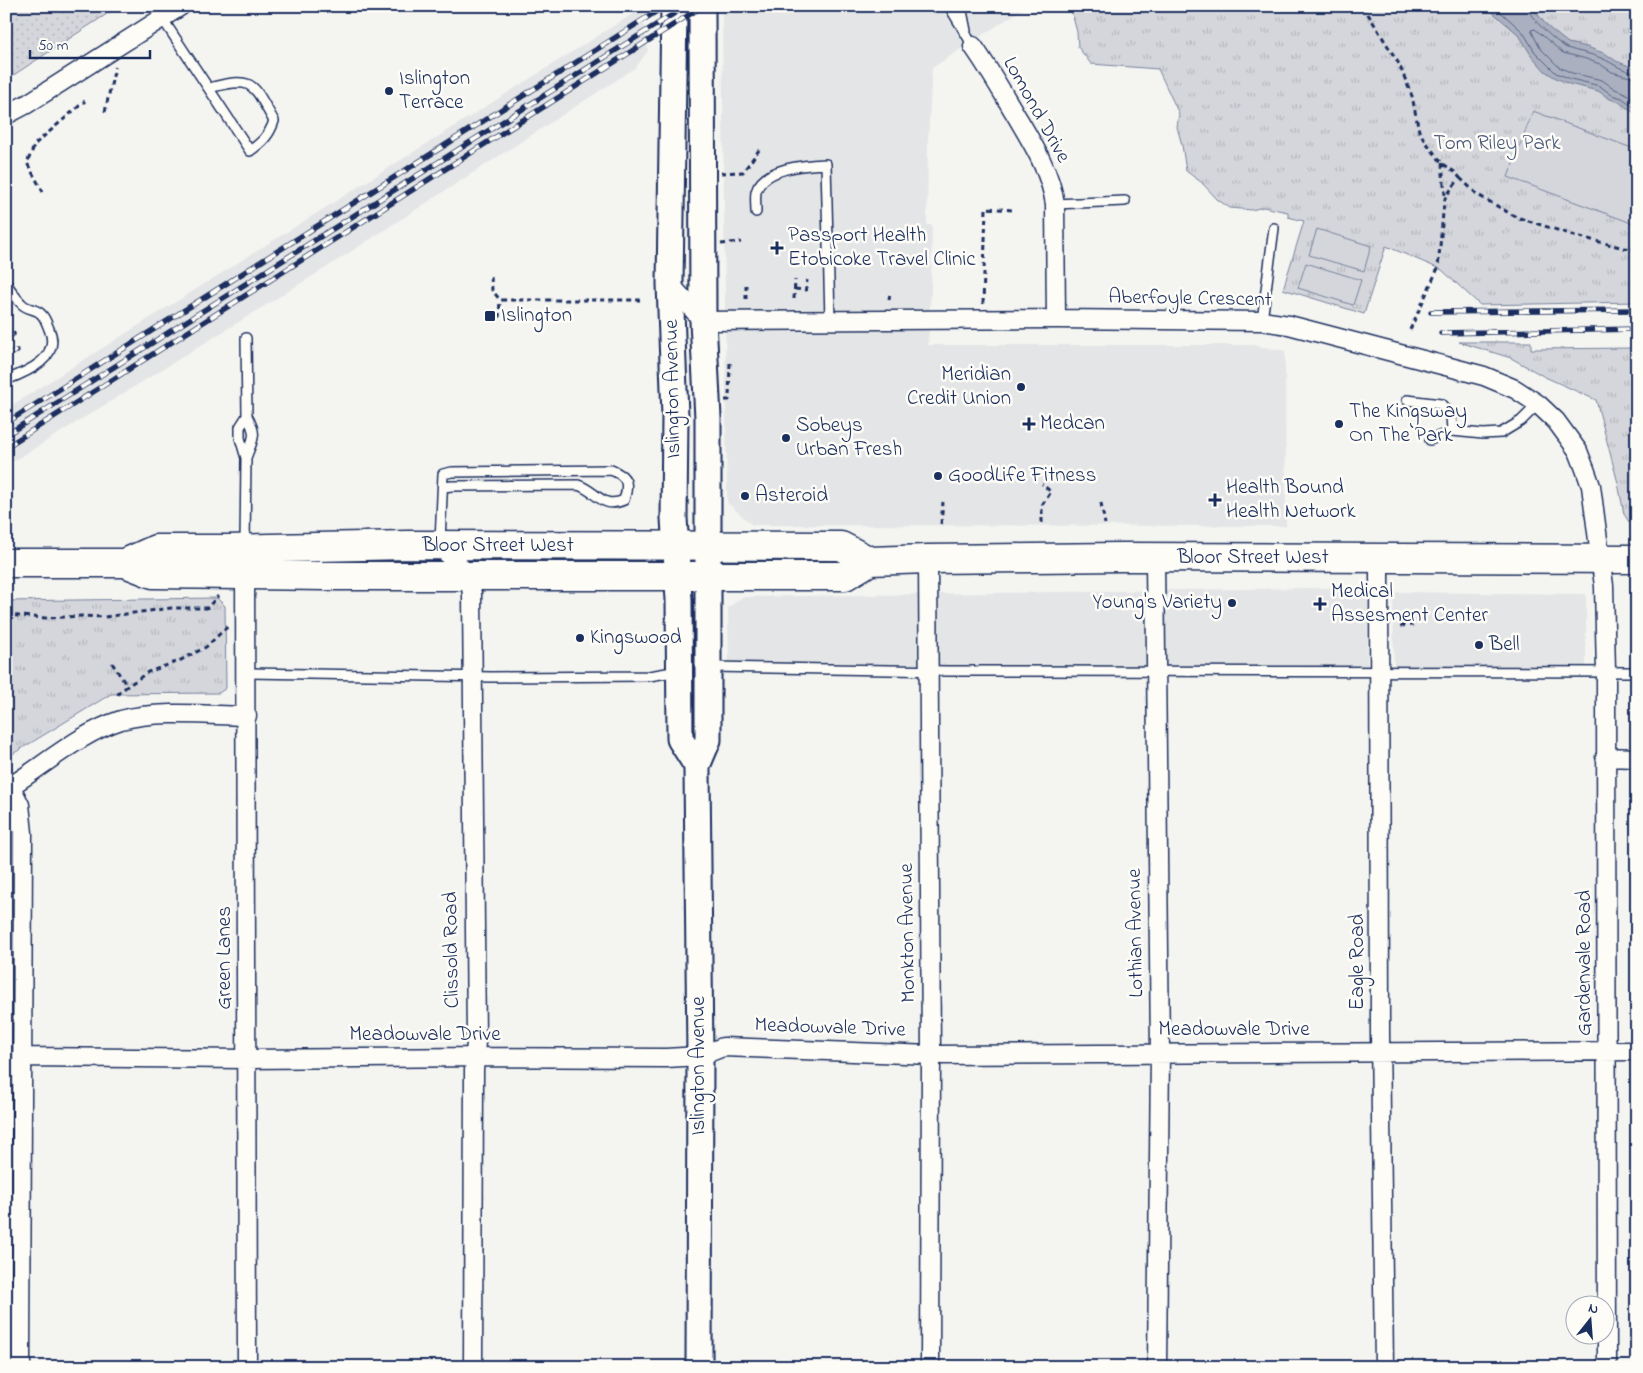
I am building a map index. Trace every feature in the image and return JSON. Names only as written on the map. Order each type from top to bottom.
[{"type":"main road","name":"Islington Avenue","points":[[674,6],[670,284],[675,416],[674,518],[678,576],[680,739],[697,766]]},
{"type":"main road","name":"Islington Avenue","points":[[699,1367],[700,1056],[697,766],[708,740],[708,418],[703,321],[702,6]]},
{"type":"main road","points":[[675,416],[708,418]]},
{"type":"main road","name":"Bloor Street West","points":[[6,563],[125,563],[153,574],[245,562],[439,545],[841,546],[870,561]]},
{"type":"main road","name":"Bloor Street West","points":[[245,562],[469,576],[845,576],[870,561],[928,559],[1379,557],[1637,559]]},
{"type":"street","points":[[6,115],[27,104],[181,6]]},
{"type":"street","name":"Lomond Drive","points":[[970,40],[1031,141],[1047,172],[1054,192],[1056,319]]},
{"type":"street","points":[[670,284],[703,321]]},
{"type":"street","name":"Aberfoyle Crescent","points":[[703,321],[1056,319],[1262,321],[1306,329],[1484,376],[1515,389],[1538,404],[1568,436],[1578,451],[1591,486],[1600,559]]},
{"type":"street","points":[[439,545],[469,576]]},
{"type":"street","name":"Eagle Road","points":[[1379,557],[1384,1367]]},
{"type":"street","name":"Lothian Avenue","points":[[1155,558],[1160,1053],[1158,1367]]},
{"type":"street","name":"Monkton Avenue","points":[[928,559],[931,1054],[930,1367]]},
{"type":"street","name":"Gardenvale Road","points":[[1600,559],[1604,586],[1606,672],[1607,1367]]},
{"type":"street","name":"Green Lanes","points":[[245,562],[247,716],[247,1367]]},
{"type":"street","name":"Clissold Road","points":[[469,576],[472,594],[476,1057],[474,1071],[473,1367]]},
{"type":"street","points":[[22,1367],[23,820],[20,805],[8,788],[65,749],[89,735],[120,721],[152,715],[247,716]]},
{"type":"street","points":[[1605,757],[1637,758]]},
{"type":"street","name":"Meadowvale Drive","points":[[23,1057],[247,1059],[666,1058],[700,1056],[724,1047],[931,1054],[1637,1051]]},
{"type":"lane","points":[[949,6],[970,40]]},
{"type":"lane","points":[[961,6],[970,40]]},
{"type":"lane","points":[[162,18],[250,151],[264,141],[271,131],[274,121],[255,88],[244,82],[234,82],[209,88]]},
{"type":"lane","points":[[756,212],[756,191],[766,178],[788,167],[826,164],[830,320]]},
{"type":"lane","points":[[1055,204],[1125,201]]},
{"type":"lane","points":[[1262,321],[1274,228]]},
{"type":"lane","points":[[6,283],[23,306],[37,310],[42,315],[51,333],[52,340],[50,353],[42,361],[30,370],[6,380]]},
{"type":"lane","points":[[246,338],[247,416],[253,428],[253,437],[246,458]]},
{"type":"lane","points":[[1407,400],[1441,404],[1451,415],[1452,430]]},
{"type":"lane","points":[[1430,440],[1452,430],[1482,434],[1501,433],[1521,421],[1538,404]]},
{"type":"lane","points":[[245,562],[246,458],[240,438],[240,427],[247,416]]},
{"type":"lane","points":[[439,545],[443,474],[460,472],[611,470],[619,473],[628,485],[624,500],[616,503],[606,502],[598,498],[586,487],[578,485],[443,487]]},
{"type":"lane","points":[[708,667],[928,670],[1637,672]]},
{"type":"lane","points":[[246,673],[472,677],[649,676],[679,671]]},
{"type":"path","points":[[1363,6],[1399,64],[1412,96],[1419,131],[1425,141],[1442,163],[1456,173],[1478,195],[1516,217],[1576,236],[1624,248],[1637,249]]},
{"type":"path","points":[[105,112],[120,45]]},
{"type":"path","points":[[43,192],[27,163],[35,144],[85,101]]},
{"type":"path","points":[[724,173],[744,172],[759,150]]},
{"type":"path","points":[[1408,332],[1438,268],[1446,196],[1442,163]]},
{"type":"path","points":[[1446,196],[1460,178]]},
{"type":"path","points":[[983,320],[986,208],[1012,210]]},
{"type":"path","points":[[723,244],[741,242]]},
{"type":"path","points":[[492,277],[492,290],[500,300],[499,318]]},
{"type":"path","points":[[794,299],[796,280]]},
{"type":"path","points":[[795,289],[806,290],[807,280]]},
{"type":"path","points":[[746,283],[746,299]]},
{"type":"path","points":[[889,300],[890,292]]},
{"type":"path","points":[[500,300],[640,300]]},
{"type":"path","points":[[729,400],[730,360]]},
{"type":"path","points":[[1042,484],[1051,492],[1042,506],[1042,523]]},
{"type":"path","points":[[941,524],[943,502]]},
{"type":"path","points":[[1101,503],[1105,524]]},
{"type":"path","points":[[6,615],[46,618],[104,617],[172,608],[207,608],[219,596]]},
{"type":"path","points":[[1400,626],[1414,625]]},
{"type":"path","points":[[118,695],[119,692],[148,672],[206,647],[226,628],[246,628]]},
{"type":"path","points":[[112,662],[127,686]]},
{"type":"shaded area","points":[[722,6],[1027,6],[932,68],[928,140],[927,225],[932,225],[928,345],[1253,345],[1285,351],[1286,526],[752,525],[727,502]]},
{"type":"shaded area","points":[[642,8],[648,51],[635,68],[324,269],[6,466],[6,409]]},
{"type":"shaded area","points":[[1368,587],[1367,671],[729,673],[728,608],[742,597]]},
{"type":"shaded area","points":[[1393,592],[1586,594],[1586,667],[1394,672]]},
{"type":"green space","points":[[6,6],[119,6],[6,80]]},
{"type":"green space","name":"Tom Riley Park","points":[[1070,6],[1637,6],[1637,302],[1480,305],[1442,270],[1386,246],[1364,314],[1283,289],[1304,221],[1288,217],[1288,212],[1263,207],[1252,210],[1230,208],[1218,200],[1201,182],[1186,171],[1177,127],[1179,114],[1158,69],[1091,64],[1078,47],[1077,32]]},
{"type":"green space","points":[[1533,111],[1637,150],[1637,225],[1508,177]]},
{"type":"green space","points":[[1317,229],[1371,246],[1364,271],[1309,255]]},
{"type":"green space","points":[[1306,263],[1361,280],[1353,305],[1298,288]]},
{"type":"green space","points":[[1459,342],[1531,342],[1531,349],[1637,348],[1637,524],[1629,522],[1624,514],[1618,483],[1596,400],[1545,377],[1511,358]]},
{"type":"green space","points":[[217,598],[225,606],[226,688],[219,693],[111,694],[6,758],[6,601]]},
{"type":"water","points":[[1483,6],[1531,6],[1548,27],[1568,43],[1606,54],[1616,61],[1637,69],[1637,115],[1619,102],[1610,99],[1598,91],[1569,84],[1545,71],[1531,55],[1519,35]]},
{"type":"railway","points":[[6,423],[665,6]]},
{"type":"railway","points":[[6,435],[686,6]]},
{"type":"railway","points":[[6,447],[703,6]]},
{"type":"railway","points":[[1431,312],[1637,310]]},
{"type":"railway","points":[[1441,333],[1637,329]]},
{"type":"railway","points":[[6,336],[13,334]]},
{"type":"railway","points":[[6,354],[17,351]]},
{"type":"place","name":"Islington Terrace","points":[[389,91]]},
{"type":"place","name":"Passport Health Etobicoke Travel Clinic","points":[[777,248]]},
{"type":"place","name":"Islington","points":[[490,316]]},
{"type":"place","name":"Meridian Credit Union","points":[[1021,387]]},
{"type":"place","name":"Medcan","points":[[1029,424]]},
{"type":"place","name":"The Kingsway On The Park","points":[[1339,424]]},
{"type":"place","name":"Sobeys Urban Fresh","points":[[786,438]]},
{"type":"place","name":"GoodLife Fitness","points":[[938,476]]},
{"type":"place","name":"Asteroid","points":[[745,496]]},
{"type":"place","name":"Health Bound Health Network","points":[[1215,500]]},
{"type":"place","name":"Young's Variety","points":[[1232,603]]},
{"type":"place","name":"Medical Assesment Center","points":[[1320,604]]},
{"type":"place","name":"Kingswood","points":[[580,638]]},
{"type":"place","name":"Bell","points":[[1479,645]]}]
